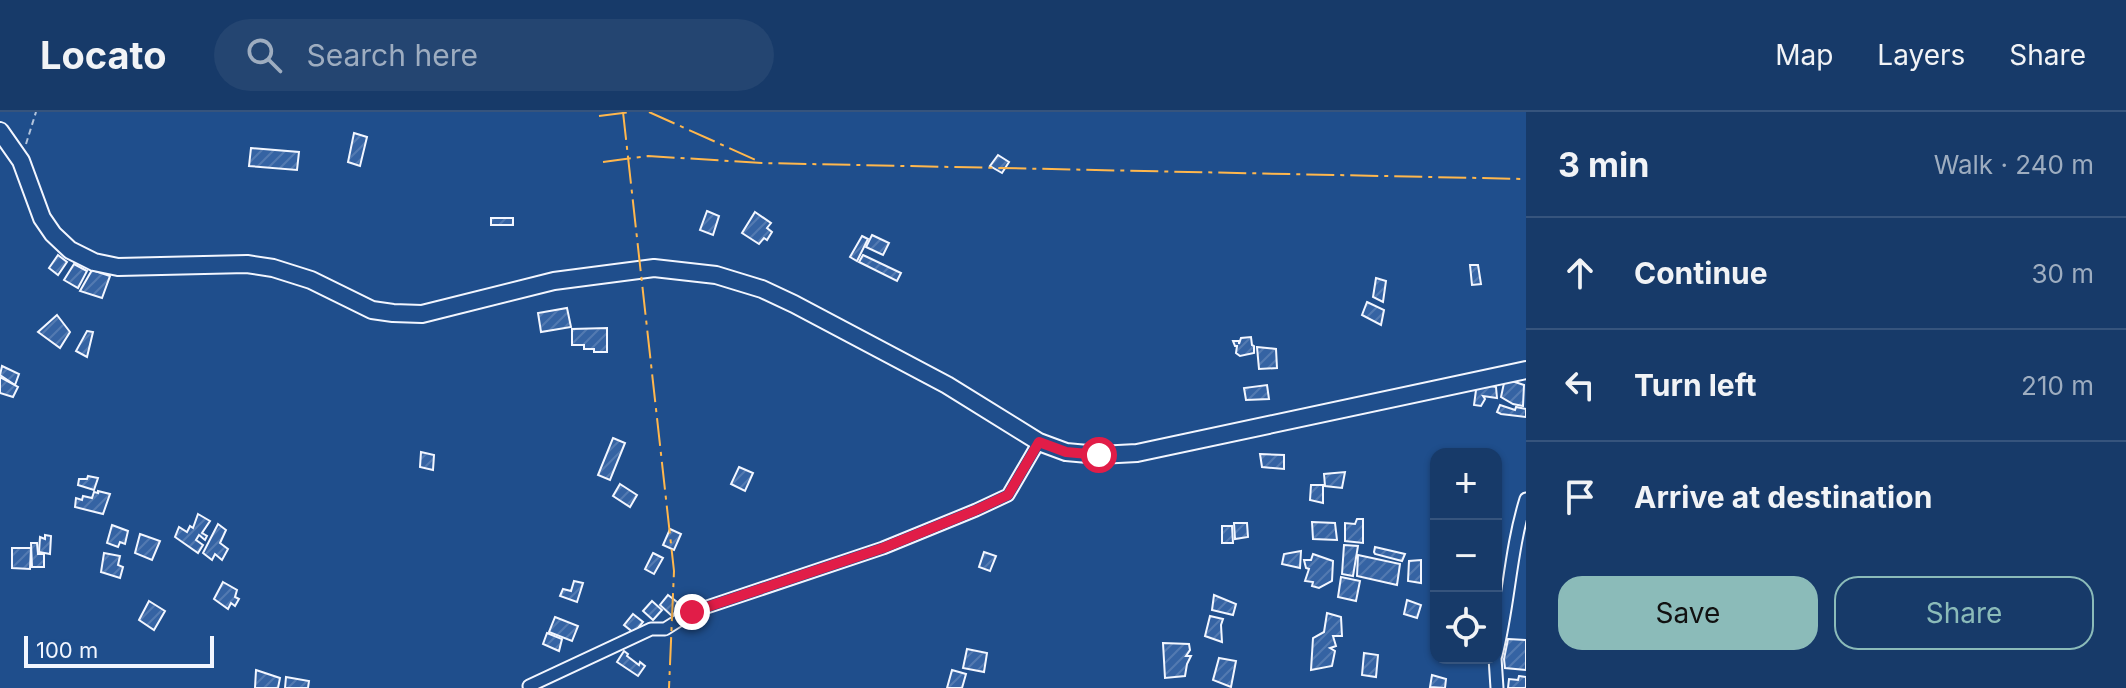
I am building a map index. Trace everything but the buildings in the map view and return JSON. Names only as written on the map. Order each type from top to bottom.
[{"type":"main road","points":[[0,131],[21,161],[42,218],[53,234],[70,250],[94,262],[118,267],[247,264],[273,268],[311,280],[372,310],[422,314],[554,281],[654,268],[716,275],[762,289],[794,304],[947,385],[1039,442],[1066,452],[1099,455],[1137,453],[1526,370]]},
{"type":"street","points":[[529,686],[651,629],[665,629],[692,612],[883,548],[1008,495],[1039,442]]},
{"type":"street","points":[[1502,633],[1518,523],[1526,499]]},
{"type":"street","points":[[1496,664],[1497,688]]},
{"type":"path","points":[[21,161],[36,112]]},
{"type":"power","points":[[623,112],[674,571],[669,688]]},
{"type":"power","points":[[599,116],[631,112]]},
{"type":"power","points":[[649,112],[758,161]]},
{"type":"power","points":[[603,162],[648,156],[762,163],[1526,179]]},
{"type":"route","points":[[692,612],[883,548],[1008,495],[1039,442],[1066,452],[1099,455]]}]
